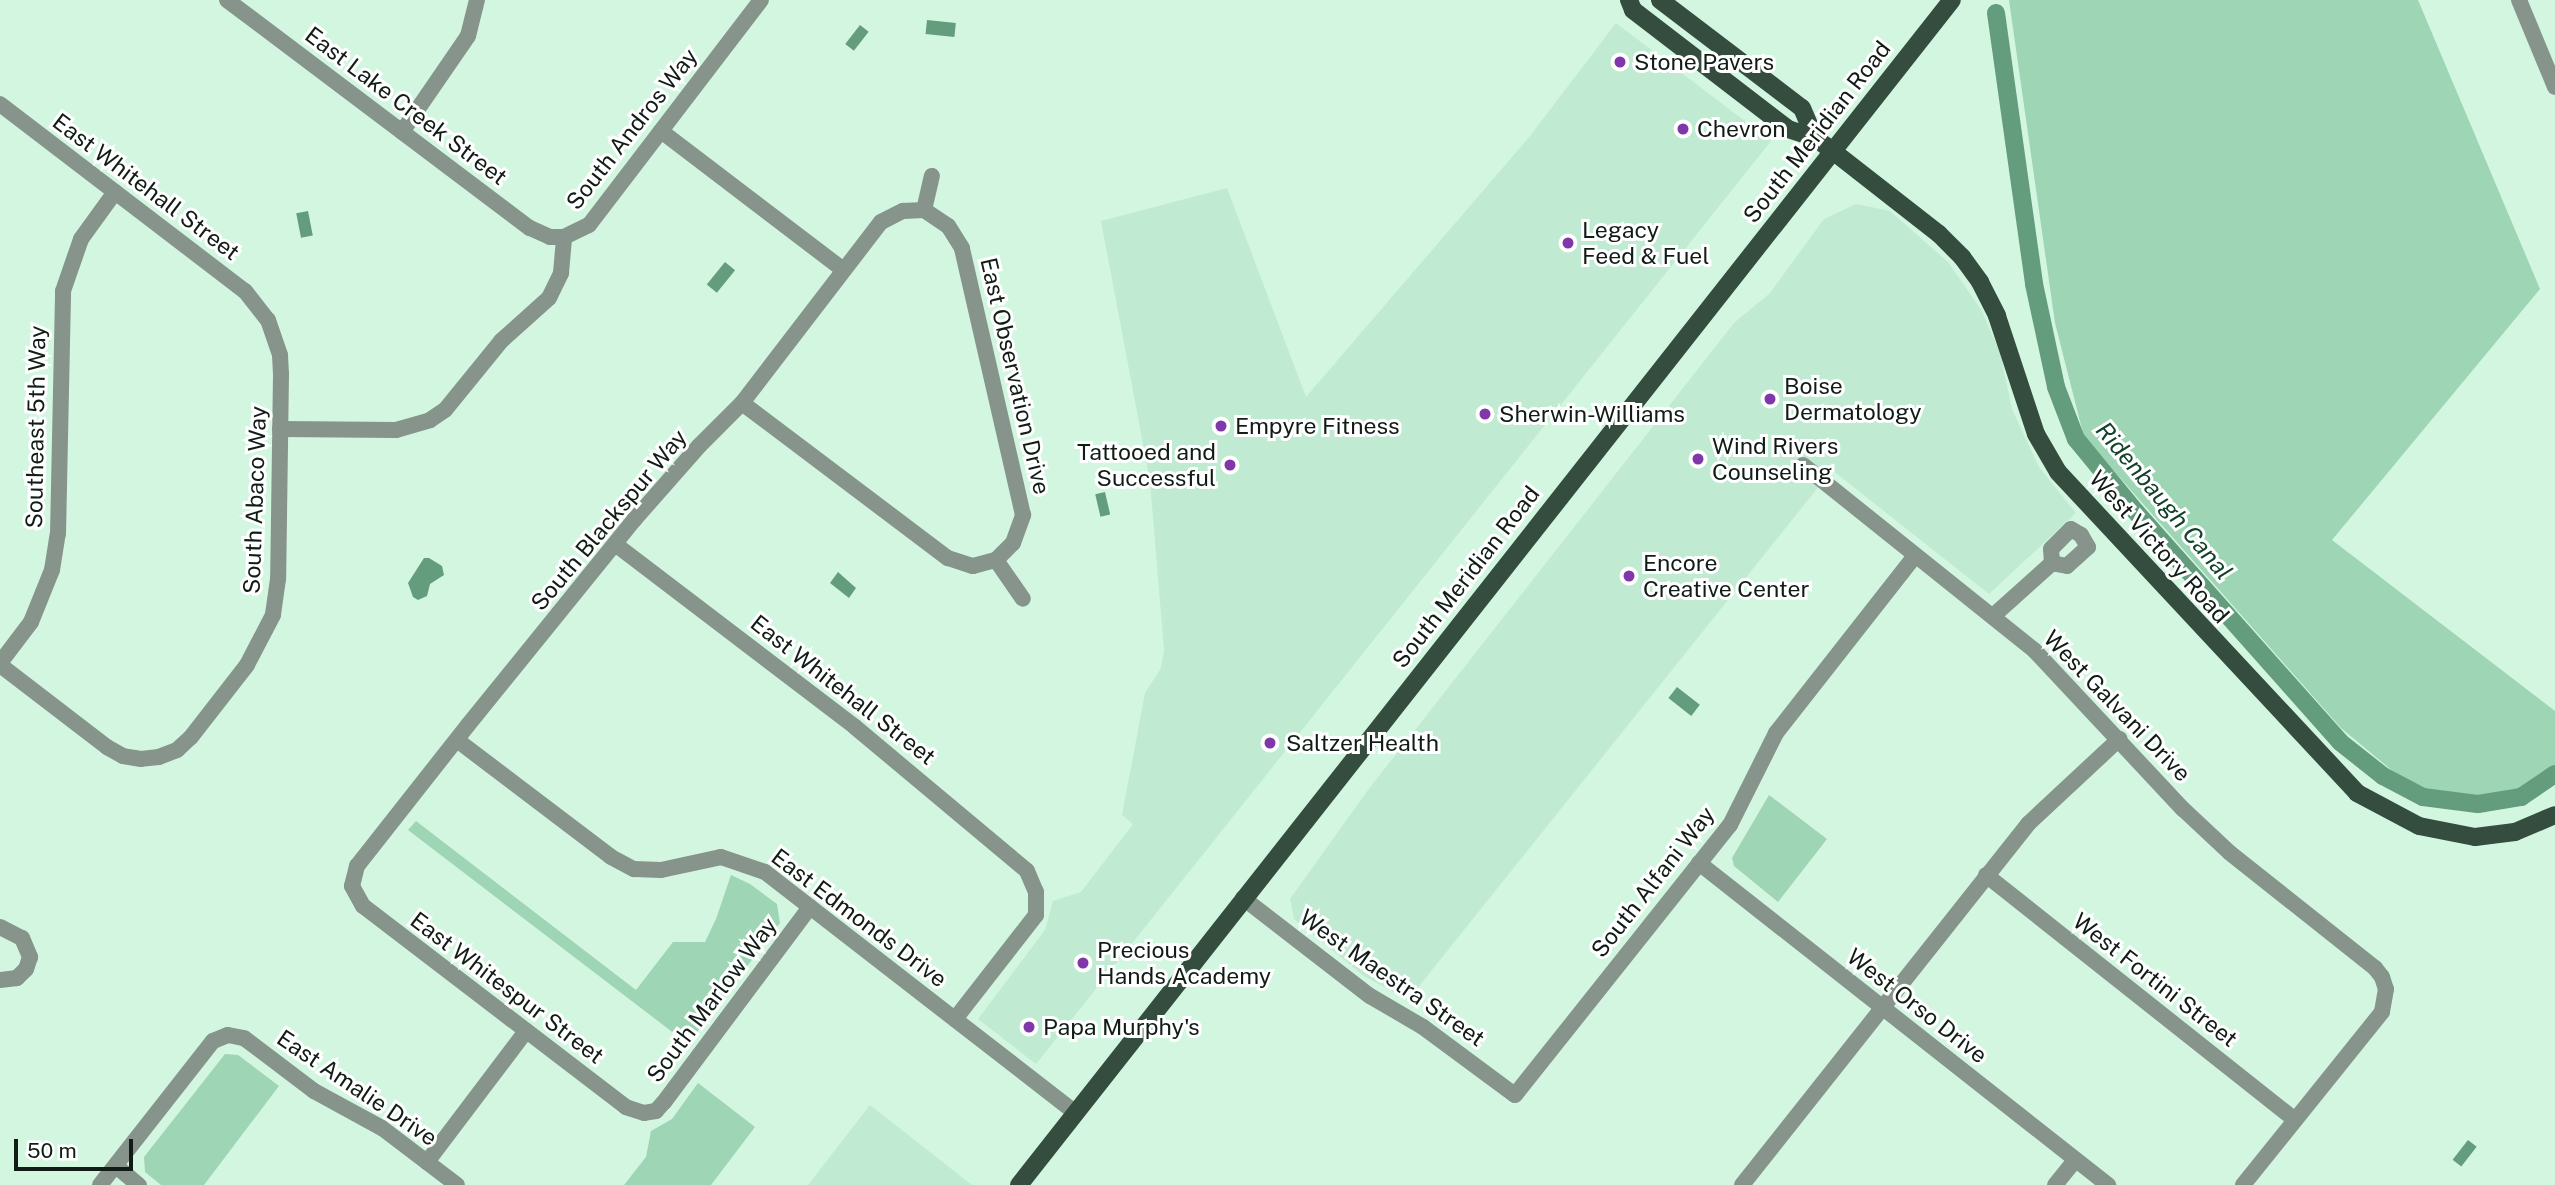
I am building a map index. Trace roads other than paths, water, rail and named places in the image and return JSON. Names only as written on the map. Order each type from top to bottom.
[{"type":"main road","name":"West Victory Road","points":[[1629,0],[1633,10],[1788,128],[1815,138],[1939,234],[1980,282],[1997,316],[2036,434],[2058,472],[2357,793],[2418,826],[2475,837],[2515,832],[2555,815]]},
{"type":"main road","points":[[1660,0],[1802,108],[1815,138]]},
{"type":"main road","name":"South Meridian Road","points":[[1019,1185],[1952,0]]},
{"type":"street","name":"East Lake Creek Street","points":[[227,0],[530,228],[550,237],[564,237]]},
{"type":"street","points":[[402,132],[463,44],[473,26],[477,0]]},
{"type":"street","name":"South Andros Way","points":[[280,429],[396,430],[430,420],[445,410],[506,336],[549,298],[561,273],[564,237],[589,225],[761,0]]},
{"type":"street","points":[[2519,0],[2555,86]]},
{"type":"street","name":"East Whitehall Street","points":[[0,104],[245,291],[261,309]]},
{"type":"street","points":[[661,131],[842,269]]},
{"type":"street","points":[[924,210],[932,176]]},
{"type":"street","name":"Southeast 5th Way","points":[[0,664],[30,622],[52,570],[58,534],[62,291],[81,239],[116,192]]},
{"type":"street","name":"South Blackspur Way","points":[[352,886],[357,866],[457,740],[615,544],[699,446],[742,403],[842,269],[881,222],[902,211],[924,210]]},
{"type":"street","name":"East Observation Drive","points":[[924,210],[948,226],[962,248],[1023,514],[1013,543],[996,559]]},
{"type":"street","name":"South Abaco Way","points":[[0,664],[107,747],[123,755],[141,759],[159,757],[177,750],[191,737],[247,665],[273,615],[278,579],[280,355],[276,337],[261,309]]},
{"type":"street","points":[[742,403],[948,558],[973,566],[996,559],[1023,599]]},
{"type":"street","name":"West Galvani Drive","points":[[1803,466],[2034,650],[2183,809],[2230,853],[2375,968],[2386,989],[2382,1012],[2295,1120]]},
{"type":"street","points":[[2081,535],[2099,519]]},
{"type":"street","points":[[2071,529],[2081,535],[2088,547],[2067,566],[2052,563],[2050,548],[2071,529]]},
{"type":"street","name":"East Whitehall Street","points":[[615,544],[855,727],[1017,860],[1034,881],[1038,904],[1036,915],[955,1019]]},
{"type":"street","name":"South Alfani Way","points":[[1515,1095],[1730,825],[1776,733],[1915,556]]},
{"type":"street","points":[[1993,616],[2052,563]]},
{"type":"street","points":[[1742,1185],[2028,824],[2119,738]]},
{"type":"street","name":"East Edmonds Drive","points":[[457,740],[611,857],[634,869],[661,870],[721,856],[765,872],[1076,1113]]},
{"type":"street","name":"West Orso Drive","points":[[1699,863],[2108,1185]]},
{"type":"street","name":"West Fortini Street","points":[[1986,875],[2295,1120]]},
{"type":"street","name":"East Whitespur Street","points":[[352,886],[363,906],[626,1107],[644,1113]]},
{"type":"street","name":"West Maestra Street","points":[[1243,898],[1370,996],[1423,1027],[1515,1095]]},
{"type":"street","name":"South Marlow Way","points":[[644,1113],[656,1111],[664,1102],[810,907]]},
{"type":"street","points":[[0,927],[22,938],[30,957],[26,969],[17,978],[0,980]]},
{"type":"street","points":[[427,1162],[526,1031]]},
{"type":"street","name":"East Amalie Drive","points":[[116,1166],[213,1041],[228,1035],[244,1038],[314,1091],[365,1117],[457,1185]]},
{"type":"street","points":[[2243,1185],[2295,1120]]},
{"type":"street","points":[[2055,1185],[2075,1160]]},
{"type":"street","points":[[100,1185],[116,1166],[139,1185]]},
{"type":"waterway","name":"Ridenbaugh Canal","points":[[1996,13],[2034,284],[2056,387],[2076,439],[2136,512],[2340,742],[2383,776],[2423,797],[2478,804],[2521,797],[2555,774]]},
{"type":"place","name":"Stone Pavers","points":[[1620,62]]},
{"type":"place","name":"Chevron","points":[[1683,129]]},
{"type":"place","name":"Legacy Feed & Fuel","points":[[1568,243]]},
{"type":"place","name":"Boise Dermatology","points":[[1770,399]]},
{"type":"place","name":"Sherwin-Williams","points":[[1485,414]]},
{"type":"place","name":"Empyre Fitness","points":[[1221,426]]},
{"type":"place","name":"Wind Rivers Counseling","points":[[1698,459]]},
{"type":"place","name":"Tattooed and Successful","points":[[1230,465]]},
{"type":"place","name":"Encore Creative Center","points":[[1629,576]]},
{"type":"place","name":"Saltzer Health","points":[[1270,743]]},
{"type":"place","name":"Precious Hands Academy","points":[[1083,963]]},
{"type":"place","name":"Papa Murphy's","points":[[1029,1027]]}]
